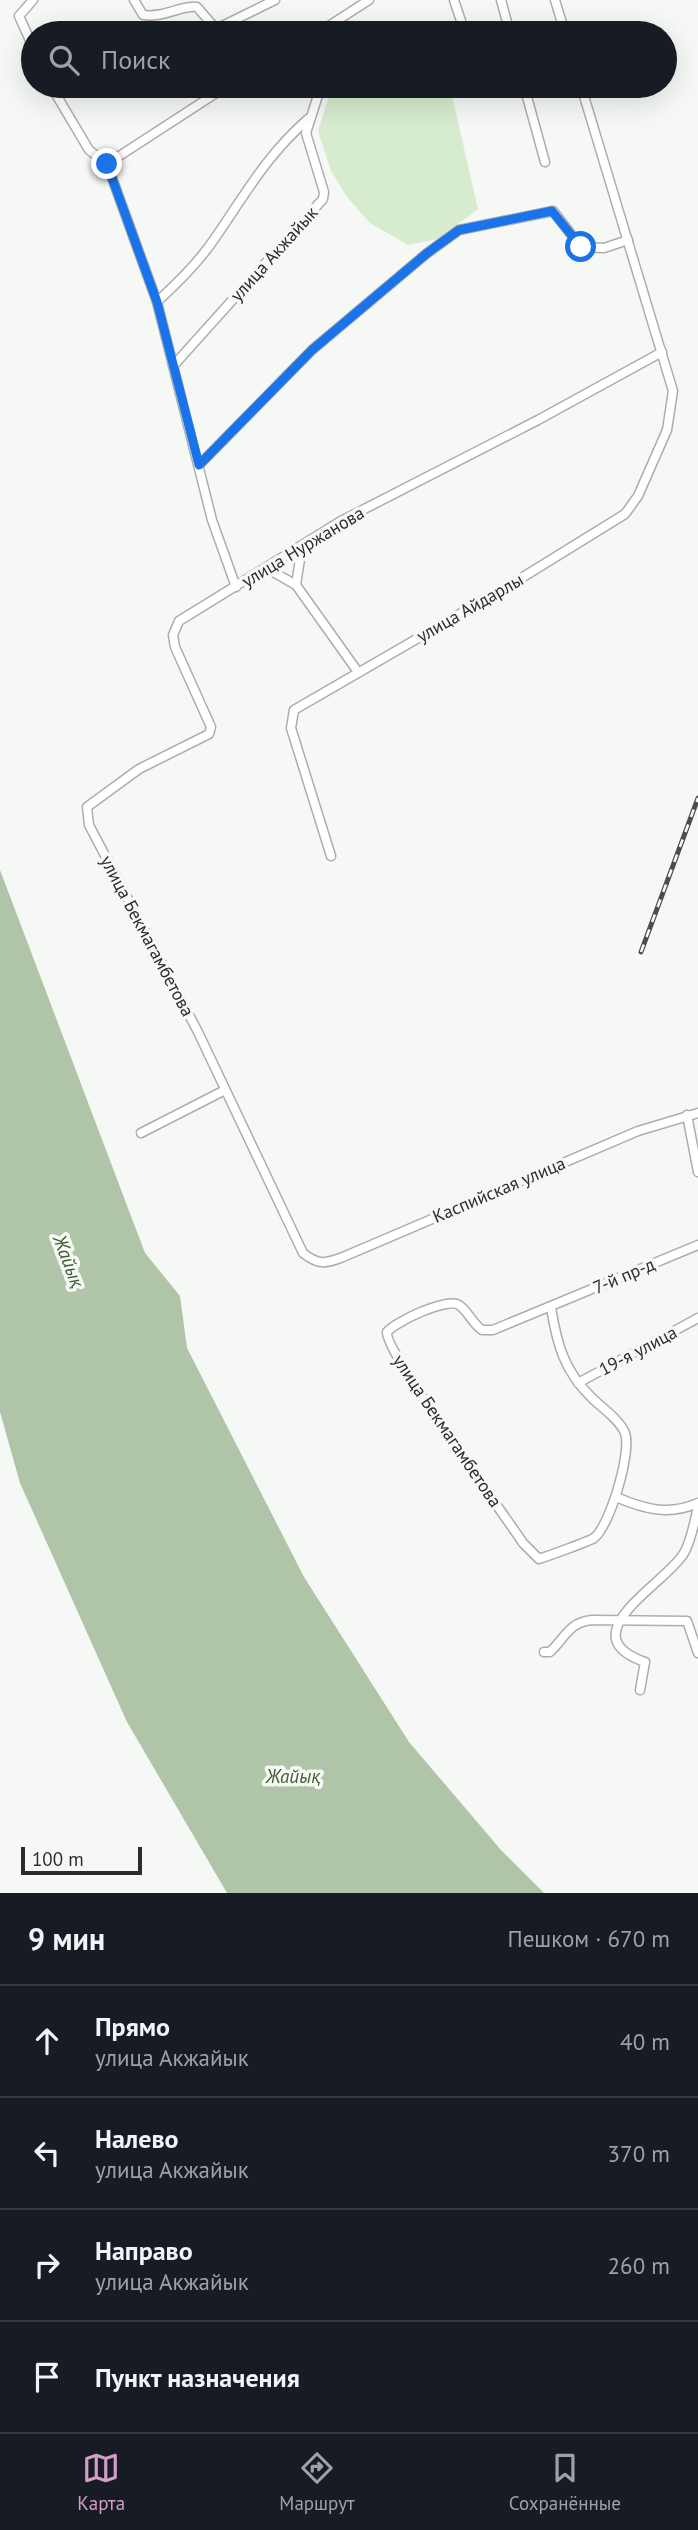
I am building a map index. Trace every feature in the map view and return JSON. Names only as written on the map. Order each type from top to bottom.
[{"type":"street","points":[[21,21],[19,16],[33,0]]},
{"type":"street","points":[[134,0],[143,15],[156,17],[189,6],[197,7],[209,21]]},
{"type":"street","points":[[236,21],[275,0]]},
{"type":"street","points":[[341,21],[369,0]]},
{"type":"street","points":[[454,0],[461,21]]},
{"type":"street","points":[[501,0],[507,21]]},
{"type":"street","points":[[555,0],[561,21]]},
{"type":"street","points":[[58,98],[89,150],[107,164],[157,302],[212,520],[236,587]]},
{"type":"street","points":[[107,164],[209,98]]},
{"type":"street","name":"улица Акжайык","points":[[174,365],[323,199],[324,192],[306,133],[316,98]]},
{"type":"street","points":[[527,98],[545,162]]},
{"type":"street","name":"улица Айдарлы","points":[[331,856],[291,728],[295,710],[515,582],[625,514],[638,496],[667,430],[673,391],[585,98]]},
{"type":"street","points":[[157,302],[183,277],[215,238],[244,191],[278,146],[308,119]]},
{"type":"street","points":[[199,465],[312,350],[426,254],[459,230],[552,211],[581,247],[604,248],[628,240]]},
{"type":"street","name":"улица Нуржанова","points":[[87,807],[139,769],[209,734],[211,727],[175,647],[173,635],[179,621],[268,569],[341,521],[538,420],[662,352]]},
{"type":"street","points":[[296,585],[302,546]]},
{"type":"street","points":[[268,569],[296,585],[358,672]]},
{"type":"street","name":"улица Бекмагамбетова","points":[[87,807],[89,825],[225,1090],[303,1253]]},
{"type":"street","points":[[141,1133],[225,1090]]},
{"type":"street","name":"Каспийская улица","points":[[303,1253],[315,1262],[325,1264],[334,1261],[638,1131],[698,1113]]},
{"type":"street","points":[[687,1115],[698,1172]]},
{"type":"street","name":"7-й пр-д","points":[[551,1308],[698,1245]]},
{"type":"street","name":"улица Бекмагамбетова","points":[[551,1308],[502,1328],[481,1330],[460,1306],[445,1302],[390,1328],[386,1338],[421,1395],[534,1556],[545,1557],[572,1545],[592,1540],[599,1533],[616,1497]]},
{"type":"street","points":[[551,1308],[561,1359],[578,1383],[624,1432],[616,1497],[646,1509],[678,1510],[698,1505]]},
{"type":"street","name":"19-я улица","points":[[578,1383],[698,1318]]},
{"type":"street","points":[[640,1690],[645,1662],[627,1656],[618,1647],[615,1638],[630,1604],[683,1555],[698,1505]]},
{"type":"street","points":[[544,1652],[550,1652],[567,1630],[580,1621],[688,1621],[698,1653]]},
{"type":"shaded area","points":[[328,98],[453,98],[478,209],[438,239],[408,245],[370,223],[347,197],[331,171],[318,131]]},
{"type":"water","name":"Жайық","points":[[0,870],[145,1253],[180,1296],[187,1348],[304,1577],[409,1742],[501,1850],[544,1893],[227,1893],[127,1722],[20,1483],[0,1412]]},
{"type":"railway","points":[[641,952],[698,798]]},
{"type":"route","points":[[107,164],[157,302],[199,465],[312,350],[426,254],[459,230],[552,211],[581,247]]}]
